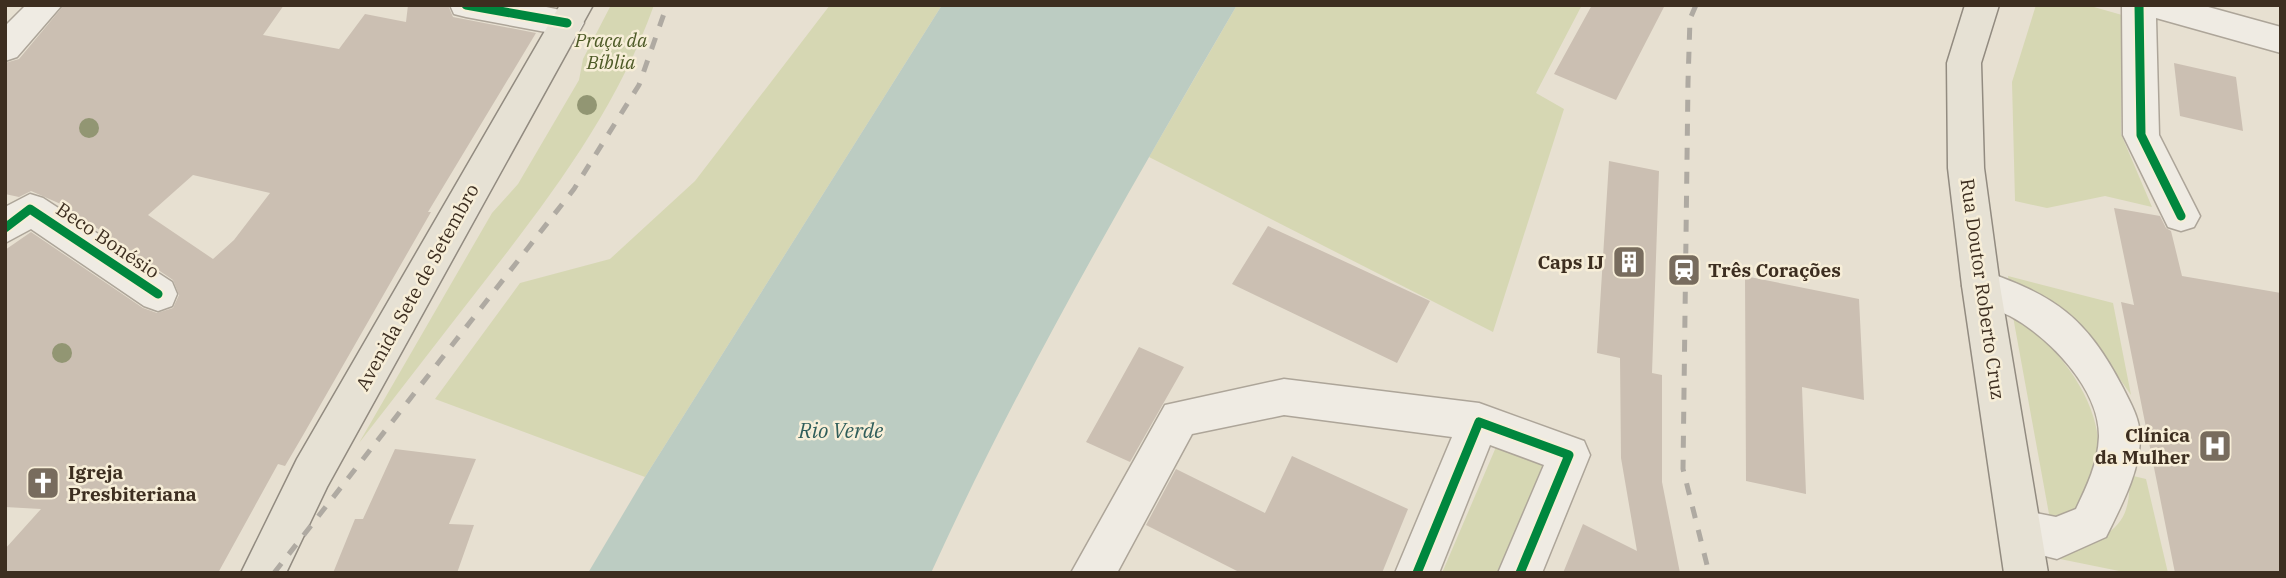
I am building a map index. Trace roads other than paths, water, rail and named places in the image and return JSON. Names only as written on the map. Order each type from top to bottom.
[{"type":"main road","name":"Rua Doutor Roberto Cruz","points":[[1982,5],[1964,63],[1966,168],[1981,286],[2026,573]]},
{"type":"main road","name":"Avenida Sete de Setembro","points":[[263,573],[312,473],[572,14]]},
{"type":"street","points":[[5,48],[46,5]]},
{"type":"street","points":[[466,5],[572,14]]},
{"type":"street","points":[[2139,5],[2141,135],[2181,216]]},
{"type":"street","points":[[2155,5],[2281,40]]},
{"type":"street","name":"Beco Bonésio","points":[[5,228],[30,209],[159,295]]},
{"type":"street","points":[[1981,286],[2018,300],[2065,330],[2097,373],[2119,425],[2112,480],[2091,523],[2057,538],[2020,531]]},
{"type":"street","points":[[1093,573],[1179,418],[1284,397],[1479,422],[1569,454],[1520,573]]},
{"type":"street","points":[[1417,573],[1479,422]]},
{"type":"water","name":"Rio Verde","points":[[942,5],[1237,5],[1038,356],[931,573],[588,573],[645,477]]},
{"type":"railway","points":[[274,573],[574,189],[639,85],[667,5]]},
{"type":"railway","points":[[1696,5],[1690,19],[1688,82],[1683,469],[1709,573]]},
{"type":"place","name":"Caps IJ","points":[[1629,262]]},
{"type":"place","name":"Três Corações","points":[[1684,270]]},
{"type":"place","name":"Clínica da Mulher","points":[[2215,446]]},
{"type":"place","name":"Igreja Presbiteriana","points":[[43,483]]},
{"type":"park label","name":"Praça da Bíblia","points":[[611,51]]}]
